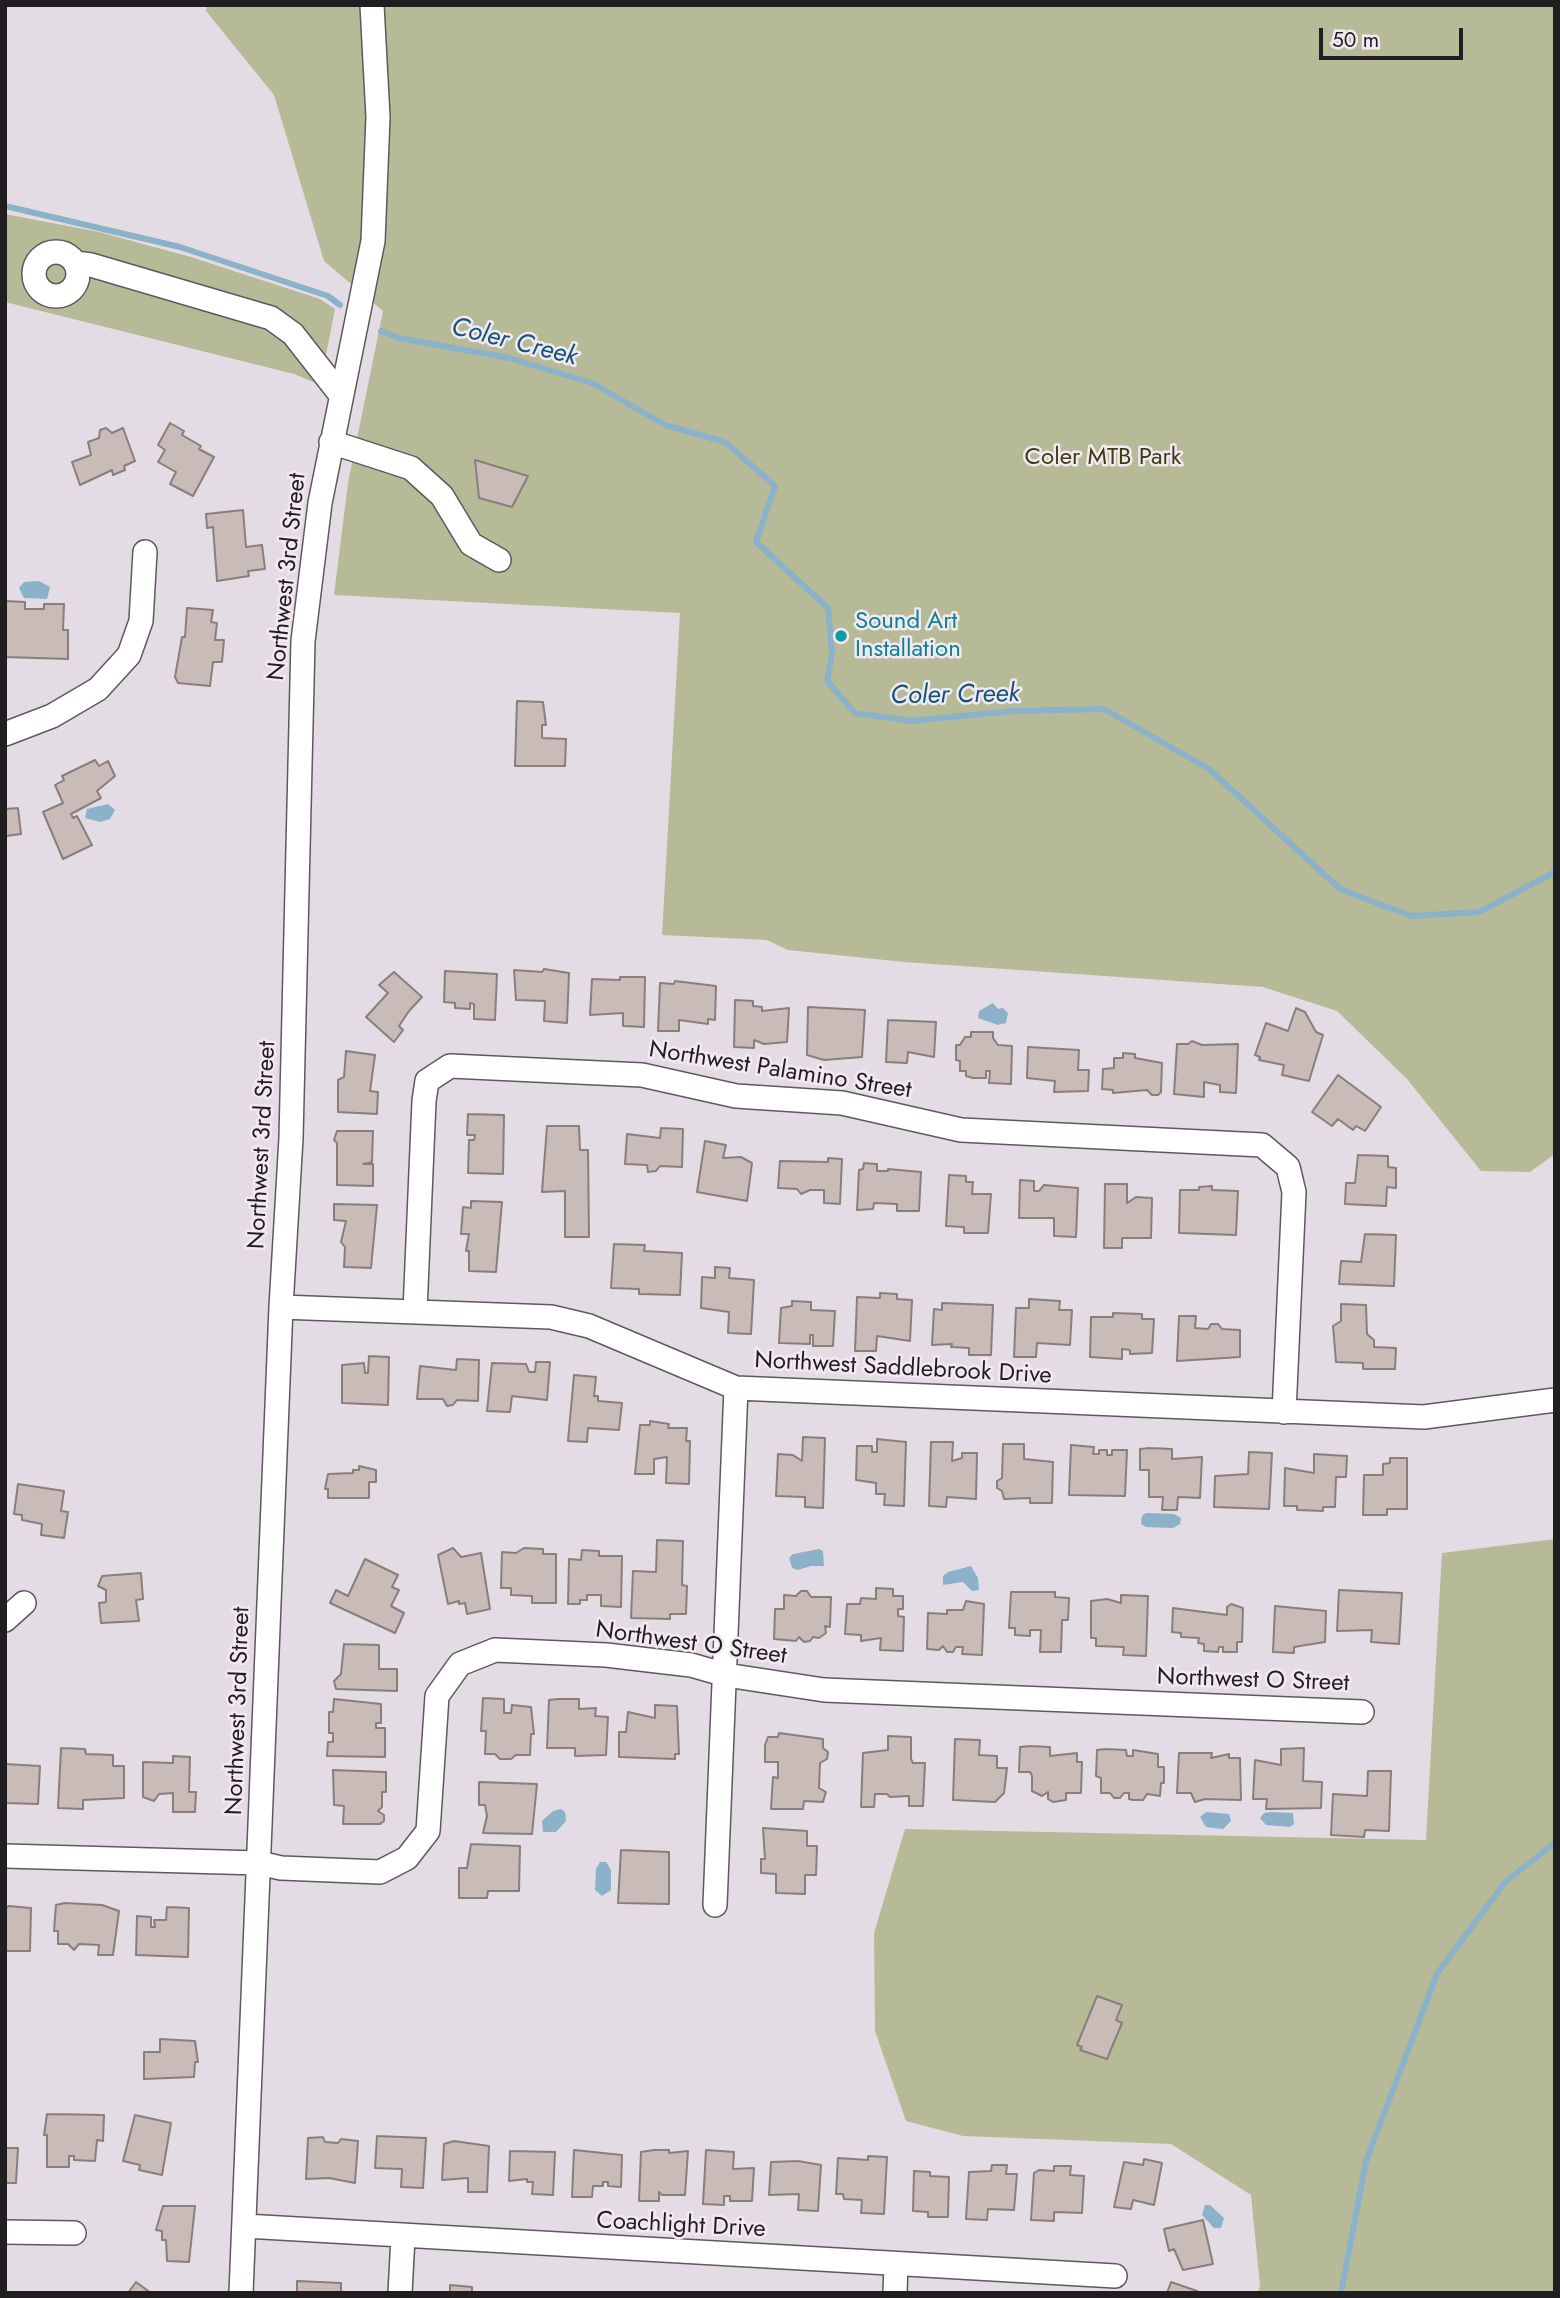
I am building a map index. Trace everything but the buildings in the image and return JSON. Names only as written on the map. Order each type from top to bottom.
[{"type":"street","name":"Northwest 3rd Street","points":[[241,2293],[281,1307],[291,1139],[303,641],[331,442],[373,241],[378,117],[372,5]]},
{"type":"street","points":[[75,263],[91,265],[271,318],[293,334],[340,394]]},
{"type":"street","points":[[331,442],[411,468],[442,496],[471,544],[499,560]]},
{"type":"street","points":[[5,734],[52,716],[98,689],[129,656],[141,621],[145,552]]},
{"type":"street","name":"Northwest Palamino Street","points":[[415,1311],[427,1082],[450,1066],[642,1074],[736,1096],[842,1103],[961,1130],[1262,1145],[1288,1167],[1294,1192],[1284,1412]]},
{"type":"street","name":"Northwest Saddlebrook Drive","points":[[281,1307],[551,1317],[589,1326],[736,1388],[1410,1417],[1460,1415],[1555,1400]]},
{"type":"street","points":[[715,1905],[736,1388]]},
{"type":"street","points":[[5,1620],[24,1603]]},
{"type":"street","name":"Northwest O Street","points":[[5,1856],[259,1863],[281,1868],[380,1872],[407,1858],[428,1831],[437,1696],[460,1664],[495,1650],[606,1655],[691,1665],[726,1675],[824,1690],[1363,1712]]},
{"type":"street","name":"Coachlight Drive","points":[[244,2226],[1115,2276]]},
{"type":"street","points":[[5,2232],[74,2233]]},
{"type":"street","points":[[400,2293],[403,2237]]},
{"type":"street","points":[[895,2293],[897,2264]]},
{"type":"green space","name":"Coler MTB Park","points":[[207,5],[1555,5],[1555,1154],[1530,1172],[1481,1171],[1407,1079],[1337,1011],[1263,987],[904,962],[788,950],[767,940],[662,935],[680,613],[334,595],[348,483],[383,311],[324,261],[274,95],[206,11]]},
{"type":"green space","points":[[5,214],[99,232],[191,257],[320,299],[335,309],[320,385],[294,374],[5,302]]},
{"type":"green space","points":[[1555,1539],[1555,2293],[1258,2293],[1260,2286],[1251,2195],[1171,2144],[963,2136],[906,2121],[875,2031],[874,1933],[905,1829],[1426,1840],[1442,1553]]},
{"type":"water","points":[[39,581],[50,587],[47,599],[24,598],[19,588],[24,582]]},
{"type":"water","points":[[108,804],[115,810],[110,819],[100,822],[85,818],[87,809]]},
{"type":"water","points":[[993,1003],[998,1009],[1003,1008],[1008,1013],[1006,1023],[998,1025],[978,1018],[979,1011]]},
{"type":"water","points":[[1146,1513],[1174,1514],[1181,1518],[1180,1524],[1173,1528],[1146,1527],[1141,1524],[1142,1516]]},
{"type":"water","points":[[819,1549],[823,1551],[824,1566],[798,1570],[792,1568],[789,1558],[793,1554]]},
{"type":"water","points":[[971,1566],[978,1578],[979,1590],[972,1591],[963,1582],[943,1585],[943,1576],[948,1572]]},
{"type":"water","points":[[561,1809],[565,1812],[566,1821],[556,1832],[543,1832],[542,1821],[553,1811]]},
{"type":"water","points":[[1206,1812],[1229,1814],[1231,1821],[1223,1829],[1206,1827],[1200,1817]]},
{"type":"water","points":[[1264,1813],[1293,1813],[1294,1824],[1290,1827],[1266,1825],[1260,1818]]},
{"type":"water","points":[[600,1862],[606,1862],[611,1870],[611,1890],[602,1896],[595,1890],[596,1869]]},
{"type":"water","points":[[1205,2205],[1210,2205],[1224,2218],[1221,2228],[1214,2228],[1202,2215]]},
{"type":"waterway","points":[[5,206],[180,247],[328,296],[340,305]]},
{"type":"waterway","name":"Coler Creek","points":[[381,331],[399,338],[509,358],[592,383],[665,425],[725,442],[775,486],[756,542],[828,608],[832,653],[827,681],[855,713],[911,721],[1012,711],[1104,709],[1209,769],[1340,889],[1411,916],[1479,912],[1555,872]]},
{"type":"waterway","points":[[1341,2293],[1366,2161],[1437,1974],[1505,1882],[1555,1843]]},
{"type":"place","name":"Sound Art Installation","points":[[841,636]]}]
